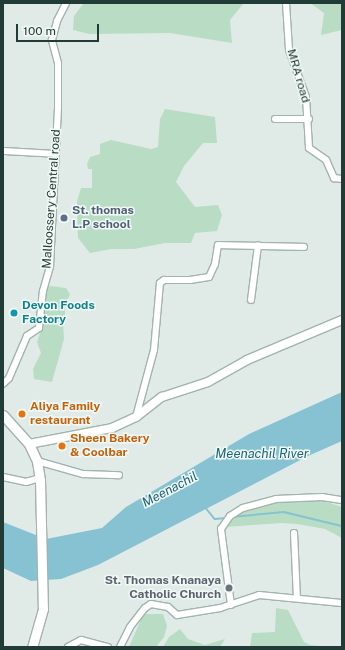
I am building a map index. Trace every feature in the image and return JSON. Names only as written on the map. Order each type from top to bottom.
[{"type":"main road","points":[[3,415],[29,444],[37,461],[40,479],[44,591],[43,609],[32,647]]},
{"type":"street","name":"Malloossery Central road","points":[[3,384],[9,378],[26,336],[39,328],[43,291],[50,266],[52,154],[58,63],[52,40],[57,21],[66,3]]},
{"type":"street","name":"MRA road","points":[[286,3],[289,50],[306,97],[310,151],[326,160],[334,178],[342,179]]},
{"type":"street","points":[[275,119],[308,119]]},
{"type":"street","points":[[3,152],[52,154]]},
{"type":"street","points":[[136,417],[154,350],[160,283],[164,280],[190,280],[209,277],[215,264],[218,244],[304,247]]},
{"type":"street","points":[[251,300],[258,245]]},
{"type":"street","points":[[29,444],[112,428],[136,417],[162,397],[208,382],[247,360],[342,320]]},
{"type":"street","points":[[37,461],[83,474],[119,475]]},
{"type":"street","points":[[3,477],[26,482],[40,479]]},
{"type":"street","points":[[231,605],[221,529],[230,516],[243,508],[276,499],[322,497],[342,500]]},
{"type":"street","points":[[294,533],[297,598]]},
{"type":"street","points":[[120,647],[130,627],[145,608],[151,604],[168,608],[177,615],[231,605],[260,595],[342,603]]},
{"type":"street","points":[[68,647],[81,640],[108,647]]},
{"type":"green space","points":[[244,3],[230,20],[232,43],[170,33],[89,34],[73,30],[74,16],[83,4]]},
{"type":"green space","points":[[310,3],[342,3],[342,30],[321,35],[324,13]]},
{"type":"green space","points":[[165,109],[215,117],[217,143],[203,143],[184,166],[176,182],[195,207],[218,205],[222,215],[217,231],[195,233],[191,243],[165,243],[134,249],[111,249],[90,253],[78,238],[77,201],[81,188],[92,188],[92,169],[88,169],[87,164],[90,157],[100,154],[100,144],[111,140],[151,149],[158,147],[160,119]]},
{"type":"green space","points":[[50,286],[66,288],[70,294],[65,306],[65,317],[61,322],[44,319],[47,289]]},
{"type":"green space","points":[[44,321],[63,323],[64,339],[52,382],[34,379],[33,369],[41,353],[37,342]]},
{"type":"green space","points":[[296,500],[323,501],[342,507],[342,538],[325,529],[297,524],[281,523],[226,527],[231,517],[252,507]]},
{"type":"green space","points":[[276,608],[288,610],[304,642],[310,645],[332,647],[250,647],[252,633],[275,632]]},
{"type":"green space","points":[[146,614],[163,614],[167,626],[164,637],[156,647],[129,647],[142,617]]},
{"type":"green space","points":[[180,629],[188,639],[205,645],[225,639],[220,647],[163,647],[169,637]]},
{"type":"water","name":"Meenachil River","points":[[342,392],[342,441],[308,456],[98,565],[61,579],[31,581],[3,568],[3,522],[46,539],[102,528],[126,507],[249,434]]},
{"type":"waterway","points":[[206,508],[215,519],[226,518]]},
{"type":"waterway","points":[[232,517],[284,512],[342,526]]},
{"type":"place","name":"St. thomas L.P school","points":[[64,218]]},
{"type":"place","name":"Devon Foods Factory","points":[[14,313]]},
{"type":"place","name":"Aliya Family restaurant","points":[[22,414]]},
{"type":"place","name":"Sheen Bakery & Coolbar","points":[[62,446]]},
{"type":"place","name":"St. Thomas Knanaya Catholic Church","points":[[229,588]]},
{"type":"water label","name":"Meenachil","points":[[170,490]]}]
